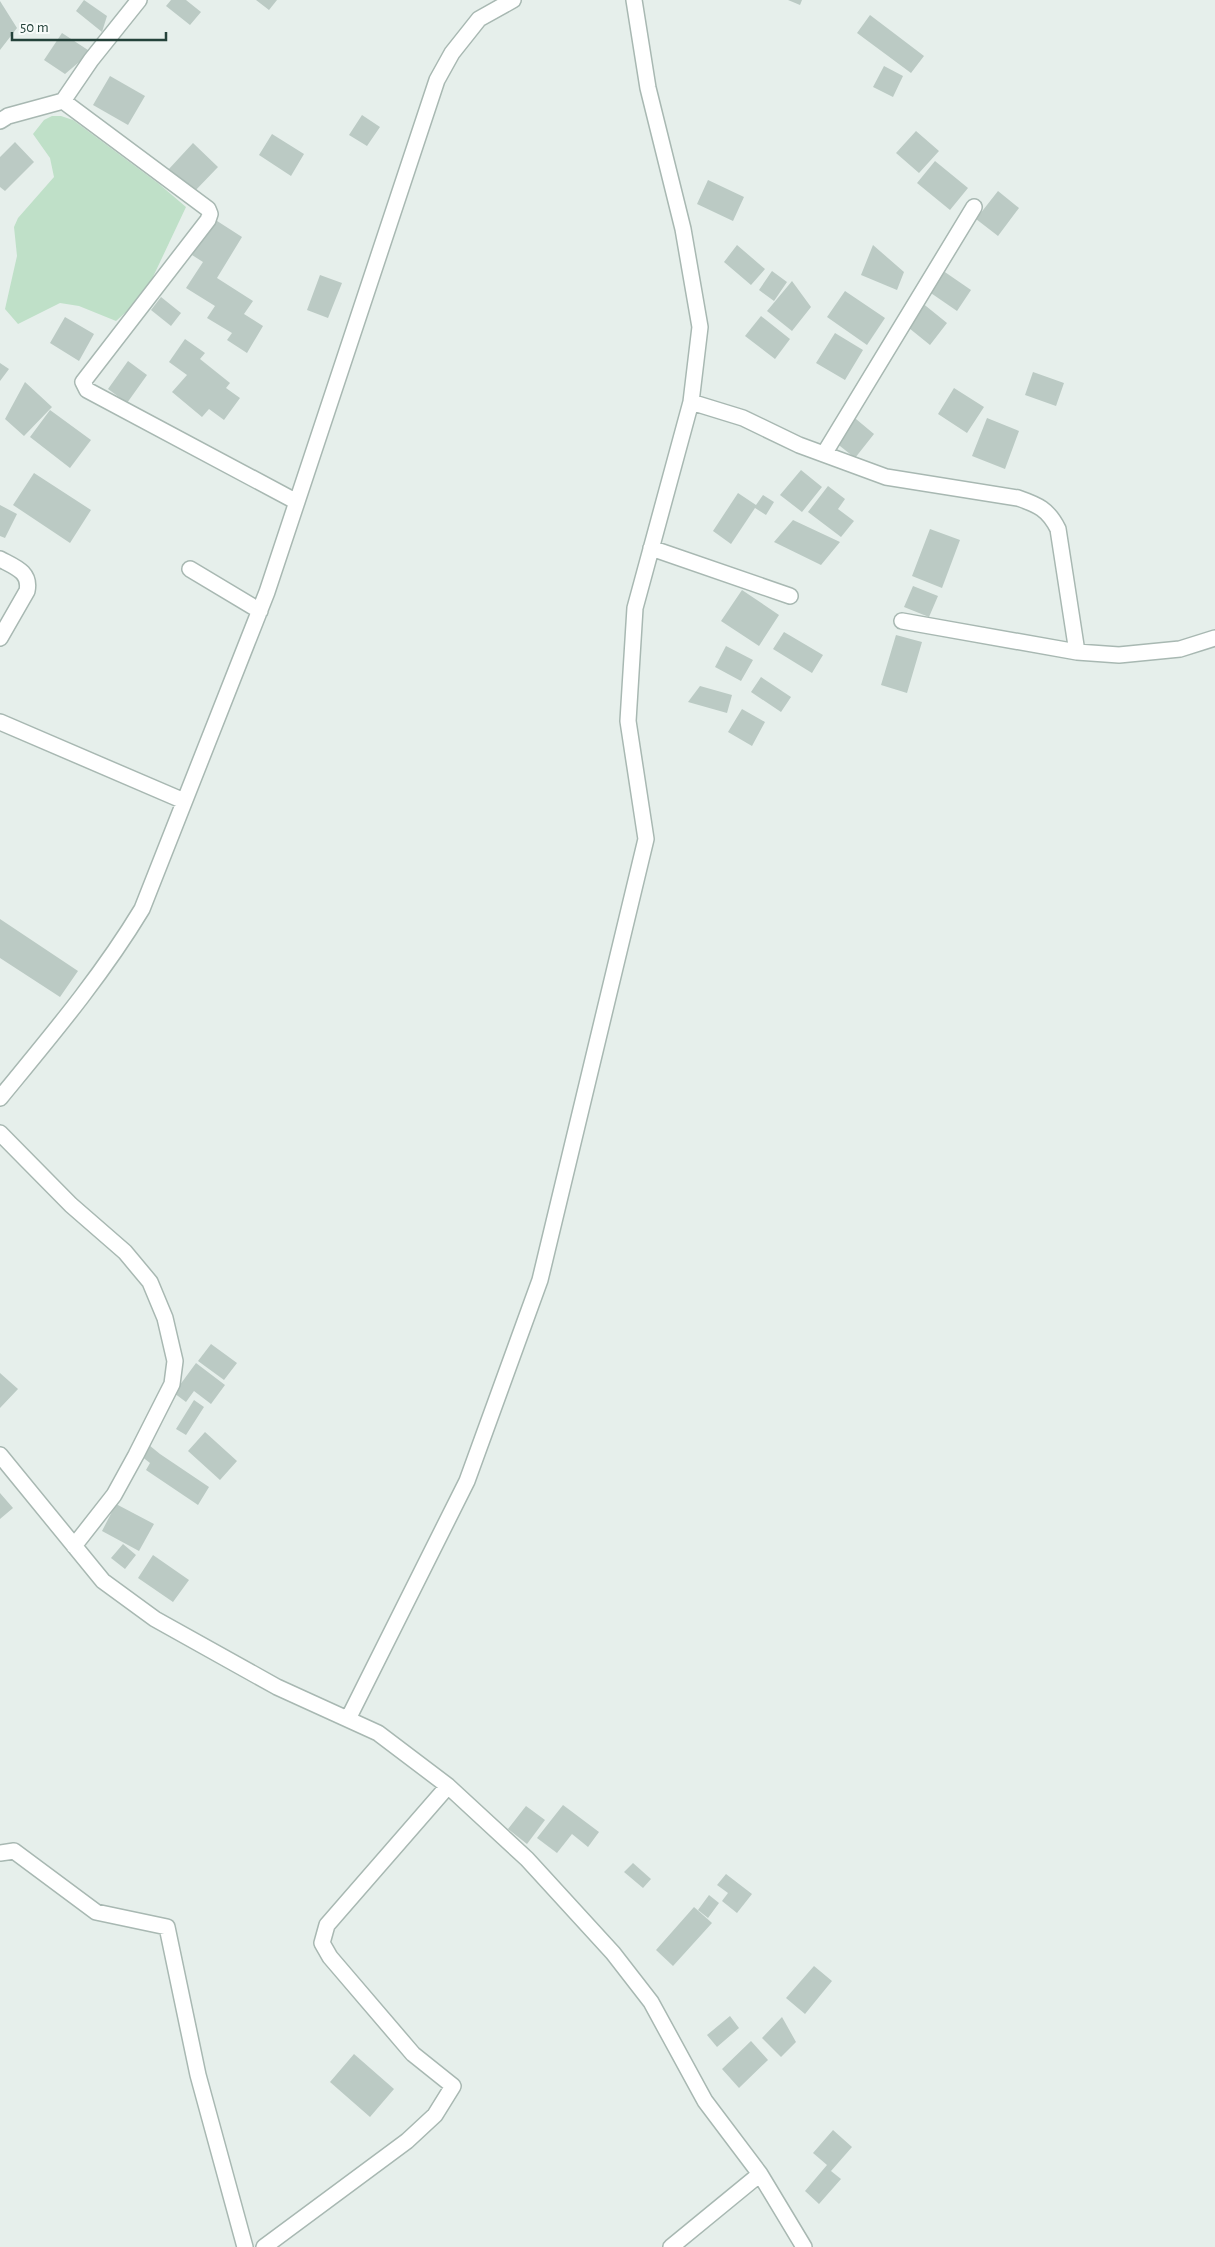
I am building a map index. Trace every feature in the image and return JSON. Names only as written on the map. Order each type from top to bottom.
[{"type":"street","points":[[0,121],[8,116],[63,101],[91,60],[139,0]]},
{"type":"street","points":[[0,1098],[90,988],[117,950],[142,909],[260,611],[437,80],[452,53],[479,19],[513,0]]},
{"type":"street","points":[[348,1719],[467,1481],[540,1280],[646,839],[628,721],[635,608],[691,402],[700,327],[684,230],[648,88],[634,0]]},
{"type":"street","points":[[63,101],[208,209],[210,214],[208,220],[83,382],[83,386],[87,390],[297,502]]},
{"type":"street","points":[[824,454],[974,207]]},
{"type":"street","points":[[691,402],[743,418],[800,445],[886,477],[1018,498],[1034,504],[1051,515],[1058,529],[1077,652]]},
{"type":"street","points":[[651,548],[790,596]]},
{"type":"street","points":[[0,559],[24,572],[28,578],[27,591],[0,638]]},
{"type":"street","points":[[190,569],[260,611]]},
{"type":"street","points":[[902,622],[1077,652],[1119,655],[1180,649],[1215,638]]},
{"type":"street","points":[[0,722],[184,800]]},
{"type":"street","points":[[0,1133],[71,1204],[125,1252],[150,1282],[164,1318],[175,1361],[172,1384],[114,1495],[74,1546]]},
{"type":"street","points":[[0,1455],[103,1581],[156,1619],[277,1687],[378,1733],[448,1786],[527,1859],[613,1953],[650,2002],[683,2057],[705,2102],[760,2174],[804,2247]]},
{"type":"street","points":[[264,2247],[408,2141],[435,2115],[453,2086],[413,2054],[330,1957],[322,1942],[327,1925],[448,1786]]},
{"type":"street","points":[[0,1853],[14,1851],[96,1912],[167,1927],[198,2075],[245,2247]]},
{"type":"street","points":[[672,2247],[760,2174]]},
{"type":"green space","points":[[52,116],[61,116],[73,120],[159,184],[186,207],[144,296],[116,321],[79,306],[60,303],[18,324],[5,309],[17,256],[14,227],[18,218],[54,177],[50,158],[33,134],[44,120]]},
{"type":"building","points":[[84,0],[107,16],[102,32],[76,11]]},
{"type":"building","points":[[171,0],[186,0],[201,12],[190,25],[166,6]]},
{"type":"building","points":[[256,0],[277,0],[269,10]]},
{"type":"building","points":[[788,0],[802,0],[800,5]]},
{"type":"building","points":[[0,1],[17,28],[0,50]]},
{"type":"building","points":[[870,15],[924,56],[911,73],[857,33]]},
{"type":"building","points":[[62,33],[91,52],[65,74],[44,60]]},
{"type":"building","points":[[884,66],[903,76],[893,97],[873,87]]},
{"type":"building","points":[[110,76],[145,96],[128,125],[93,105]]},
{"type":"building","points":[[362,115],[380,127],[367,146],[349,135]]},
{"type":"building","points":[[916,131],[939,151],[919,173],[896,153]]},
{"type":"building","points":[[272,134],[304,154],[291,176],[259,155]]},
{"type":"building","points":[[15,142],[34,162],[5,191],[0,187],[0,157]]},
{"type":"building","points":[[193,143],[218,167],[193,193],[168,170]]},
{"type":"building","points":[[935,161],[968,188],[950,210],[917,183]]},
{"type":"building","points":[[708,180],[744,197],[733,221],[697,204]]},
{"type":"building","points":[[998,191],[1019,208],[998,236],[976,219]]},
{"type":"building","points":[[214,219],[242,237],[217,278],[253,301],[244,314],[263,326],[247,353],[227,340],[232,333],[207,318],[215,306],[186,288],[203,262],[192,255]]},
{"type":"building","points":[[737,245],[765,269],[751,285],[724,262]]},
{"type":"building","points":[[873,245],[904,272],[897,290],[861,275]]},
{"type":"building","points":[[939,268],[971,290],[957,311],[925,289]]},
{"type":"building","points":[[772,271],[787,282],[774,301],[759,290]]},
{"type":"building","points":[[320,275],[342,283],[328,318],[307,310]]},
{"type":"building","points":[[792,281],[811,307],[792,331],[767,311]]},
{"type":"building","points":[[845,291],[885,318],[867,345],[827,317]]},
{"type":"building","points":[[161,297],[181,313],[171,326],[151,310]]},
{"type":"building","points":[[921,302],[947,323],[930,345],[904,324]]},
{"type":"building","points":[[761,316],[790,339],[775,359],[745,336]]},
{"type":"building","points":[[65,317],[94,334],[79,361],[50,343]]},
{"type":"building","points":[[835,333],[863,350],[845,380],[816,363]]},
{"type":"building","points":[[185,339],[205,353],[200,359],[230,383],[226,388],[240,398],[224,420],[209,409],[202,417],[172,392],[187,375],[169,362]]},
{"type":"building","points":[[128,361],[147,375],[127,403],[108,389]]},
{"type":"building","points":[[0,363],[9,369],[0,381]]},
{"type":"building","points":[[1033,372],[1064,383],[1056,406],[1025,395]]},
{"type":"building","points":[[25,382],[52,407],[24,436],[5,419]]},
{"type":"building","points":[[954,388],[984,407],[967,433],[938,414]]},
{"type":"building","points":[[50,410],[91,440],[70,468],[30,437]]},
{"type":"building","points":[[850,414],[874,434],[855,458],[830,438]]},
{"type":"building","points":[[987,418],[1019,431],[1005,469],[972,456]]},
{"type":"building","points":[[801,470],[822,487],[802,512],[780,495]]},
{"type":"building","points":[[34,473],[91,510],[70,543],[13,505]]},
{"type":"building","points":[[828,486],[845,499],[838,509],[854,521],[841,537],[808,512]]},
{"type":"building","points":[[738,493],[756,505],[763,495],[774,502],[766,515],[755,508],[731,544],[713,531]]},
{"type":"building","points":[[0,505],[17,514],[5,538],[0,536]]},
{"type":"building","points":[[793,520],[840,542],[821,565],[774,542]]},
{"type":"building","points":[[930,529],[960,540],[942,588],[912,576]]},
{"type":"building","points":[[913,586],[938,596],[929,617],[904,607]]},
{"type":"building","points":[[742,590],[779,615],[759,646],[721,621]]},
{"type":"building","points":[[784,632],[823,655],[812,673],[773,649]]},
{"type":"building","points":[[896,635],[922,642],[907,693],[881,685]]},
{"type":"building","points":[[726,646],[753,660],[741,681],[715,667]]},
{"type":"building","points":[[761,677],[791,697],[781,712],[751,692]]},
{"type":"building","points":[[700,686],[732,695],[727,713],[688,702]]},
{"type":"building","points":[[742,709],[765,722],[752,746],[728,732]]},
{"type":"building","points":[[0,919],[78,971],[60,997],[0,958]]},
{"type":"building","points":[[211,1344],[237,1363],[224,1380],[198,1361]]},
{"type":"building","points":[[196,1363],[225,1385],[211,1404],[194,1391],[186,1402],[174,1393]]},
{"type":"building","points":[[0,1373],[18,1389],[0,1408]]},
{"type":"building","points":[[194,1400],[204,1407],[186,1435],[176,1429]]},
{"type":"building","points":[[205,1432],[237,1461],[220,1480],[188,1451]]},
{"type":"building","points":[[144,1441],[209,1487],[198,1505],[146,1470],[150,1463],[136,1452]]},
{"type":"building","points":[[0,1493],[13,1508],[0,1519]]},
{"type":"building","points":[[116,1504],[154,1524],[139,1551],[102,1531]]},
{"type":"building","points":[[123,1544],[136,1555],[125,1569],[111,1558]]},
{"type":"building","points":[[153,1555],[189,1580],[173,1602],[138,1578]]},
{"type":"building","points":[[563,1805],[599,1832],[588,1847],[572,1834],[557,1853],[537,1838]]},
{"type":"building","points":[[526,1806],[545,1820],[527,1844],[508,1829]]},
{"type":"building","points":[[633,1863],[651,1879],[643,1888],[624,1872]]},
{"type":"building","points":[[726,1874],[752,1894],[737,1913],[722,1901],[728,1893],[717,1885]]},
{"type":"building","points":[[709,1895],[719,1903],[708,1918],[698,1910]]},
{"type":"building","points":[[694,1907],[712,1923],[673,1966],[656,1950]]},
{"type":"building","points":[[814,1966],[832,1981],[805,2014],[786,1998]]},
{"type":"building","points":[[730,2016],[739,2028],[717,2047],[707,2035]]},
{"type":"building","points":[[782,2017],[796,2042],[781,2057],[762,2038]]},
{"type":"building","points":[[751,2041],[768,2060],[739,2088],[722,2069]]},
{"type":"building","points":[[354,2054],[394,2089],[370,2117],[330,2082]]},
{"type":"building","points":[[833,2130],[852,2147],[831,2171],[841,2179],[819,2204],[805,2191],[827,2165],[813,2153]]}]
